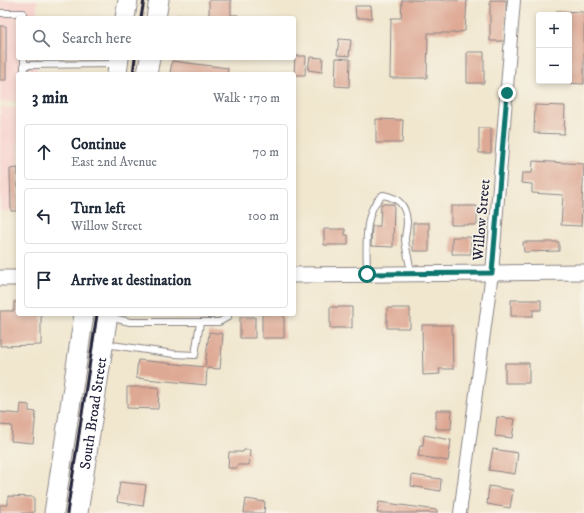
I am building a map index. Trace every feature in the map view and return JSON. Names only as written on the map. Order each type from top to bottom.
[{"type":"main road","points":[[126,16],[128,0]]},
{"type":"main road","points":[[156,16],[159,0]]},
{"type":"main road","points":[[147,72],[150,60]]},
{"type":"main road","name":"South Broad Street","points":[[54,513],[84,316]]},
{"type":"main road","name":"South Broad Street","points":[[78,513],[108,316]]},
{"type":"street","name":"Willow Street","points":[[460,513],[492,273],[514,0]]},
{"type":"street","points":[[296,275],[584,272]]},
{"type":"street","points":[[0,278],[16,278]]},
{"type":"lane","points":[[0,13],[23,13],[23,16]]},
{"type":"lane","points":[[24,60],[24,72]]},
{"type":"lane","points":[[24,65],[118,65]]},
{"type":"lane","points":[[367,274],[367,233],[369,214],[377,198],[382,195],[393,197],[398,200],[404,209],[407,222],[405,241],[411,274]]},
{"type":"lane","points":[[111,316],[130,322],[219,322],[228,318],[228,316]]},
{"type":"lane","points":[[103,344],[161,353],[194,355],[200,322]]},
{"type":"shaded area","points":[[0,0],[37,0],[37,16],[16,16],[16,60],[37,60],[37,72],[16,72],[16,102],[0,102]]},
{"type":"shaded area","points":[[0,107],[16,108],[16,211],[0,211]]},
{"type":"building","points":[[209,0],[231,0],[231,15],[238,15],[238,16],[209,16]]},
{"type":"building","points":[[402,0],[467,0],[465,31],[453,33],[428,33],[427,78],[390,78],[391,18],[401,18]]},
{"type":"building","points":[[490,0],[506,0],[506,41],[490,41]]},
{"type":"building","points":[[355,6],[371,6],[372,18],[356,18]]},
{"type":"building","points":[[556,11],[584,12],[584,84],[572,83],[572,12]]},
{"type":"building","points":[[0,26],[6,26],[6,80],[0,80]]},
{"type":"building","points":[[339,39],[351,40],[349,56],[337,55]]},
{"type":"building","points":[[467,52],[484,52],[484,83],[467,83]]},
{"type":"building","points":[[296,56],[306,56],[305,75],[296,75],[296,72],[294,72]]},
{"type":"building","points":[[310,57],[323,58],[322,72],[308,70]]},
{"type":"building","points":[[336,58],[350,59],[349,87],[335,86]]},
{"type":"building","points":[[172,61],[228,68],[227,72],[170,72]]},
{"type":"building","points":[[535,105],[565,106],[564,134],[534,133]]},
{"type":"building","points":[[376,119],[403,120],[402,143],[376,143]]},
{"type":"building","points":[[479,128],[491,128],[491,153],[479,153]]},
{"type":"building","points":[[533,161],[584,164],[581,226],[561,225],[563,195],[532,193],[532,184],[521,183],[522,173],[532,173]]},
{"type":"building","points":[[16,168],[16,211],[11,211],[10,169]]},
{"type":"building","points":[[381,204],[394,204],[393,247],[371,246],[372,226],[380,226]]},
{"type":"building","points":[[451,206],[477,206],[477,225],[451,225]]},
{"type":"building","points":[[413,223],[429,223],[429,251],[413,251]]},
{"type":"building","points":[[324,229],[345,229],[345,235],[348,235],[348,245],[324,245]]},
{"type":"building","points":[[452,237],[471,237],[471,254],[452,254]]},
{"type":"building","points":[[523,242],[559,242],[559,251],[524,252]]},
{"type":"building","points":[[511,300],[541,300],[541,310],[533,310],[533,316],[511,316]]},
{"type":"building","points":[[14,302],[16,302],[16,316],[41,316],[41,345],[0,346],[0,311],[14,311]]},
{"type":"building","points":[[330,307],[352,307],[352,328],[330,328]]},
{"type":"building","points":[[387,308],[410,308],[410,328],[387,328]]},
{"type":"building","points":[[262,316],[284,316],[284,338],[262,338]]},
{"type":"building","points":[[240,317],[255,317],[255,338],[240,338]]},
{"type":"building","points":[[422,325],[452,325],[453,369],[439,369],[440,374],[423,375]]},
{"type":"building","points":[[209,332],[223,334],[220,369],[207,368],[206,385],[136,378],[138,360],[205,367]]},
{"type":"building","points":[[505,363],[529,363],[529,383],[505,383]]},
{"type":"building","points":[[127,387],[159,387],[158,409],[127,408]]},
{"type":"building","points":[[21,404],[29,405],[29,411],[36,412],[33,443],[11,441],[12,426],[0,425],[0,412],[20,414]]},
{"type":"building","points":[[436,410],[452,410],[451,429],[436,429]]},
{"type":"building","points":[[497,417],[515,419],[512,438],[495,436]]},
{"type":"building","points":[[424,435],[451,440],[448,461],[418,456],[420,445],[423,445]]},
{"type":"building","points":[[493,449],[518,453],[515,474],[489,470]]},
{"type":"building","points":[[244,450],[250,450],[249,465],[238,465],[237,468],[228,468],[229,452],[243,452]]},
{"type":"building","points":[[412,475],[441,479],[440,491],[411,486]]},
{"type":"building","points":[[120,482],[146,485],[143,506],[117,502]]},
{"type":"building","points":[[489,486],[513,490],[510,508],[487,504]]},
{"type":"building","points":[[8,496],[34,497],[34,513],[0,513],[0,505],[8,505]]},
{"type":"building","points":[[246,499],[265,502],[264,513],[244,513]]},
{"type":"building","points":[[379,502],[437,510],[437,513],[377,513]]},
{"type":"railway","points":[[141,16],[144,0]]},
{"type":"railway","points":[[133,72],[135,60]]},
{"type":"railway","points":[[67,513],[97,316]]},
{"type":"route","points":[[367,274],[492,273],[507,93]]}]
